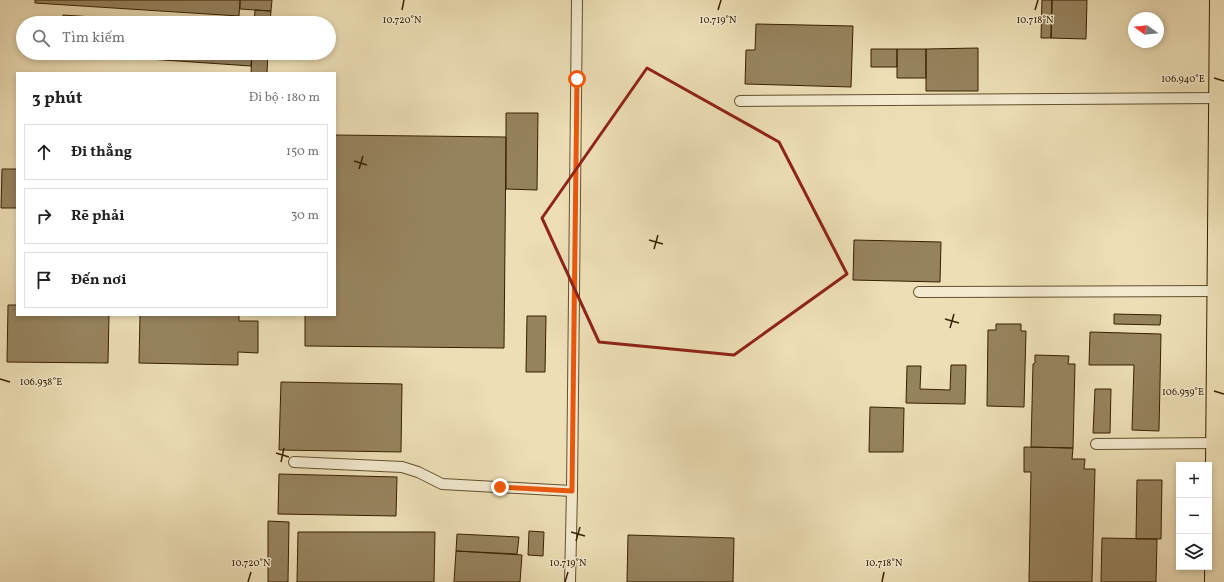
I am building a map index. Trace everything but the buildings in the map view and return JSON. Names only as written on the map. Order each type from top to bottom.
[{"type":"main road","points":[[1216,582],[1221,0]]},
{"type":"lane","points":[[570,582],[577,0]]},
{"type":"lane","points":[[740,101],[1220,98]]},
{"type":"lane","points":[[919,292],[1218,291]]},
{"type":"lane","points":[[1096,444],[1217,443]]},
{"type":"lane","points":[[294,462],[402,467],[418,472],[442,484],[572,491]]},
{"type":"highlighted area","points":[[647,68],[779,142],[847,274],[734,355],[599,342],[542,218]]},
{"type":"route","points":[[500,487],[572,491],[577,79]]}]
